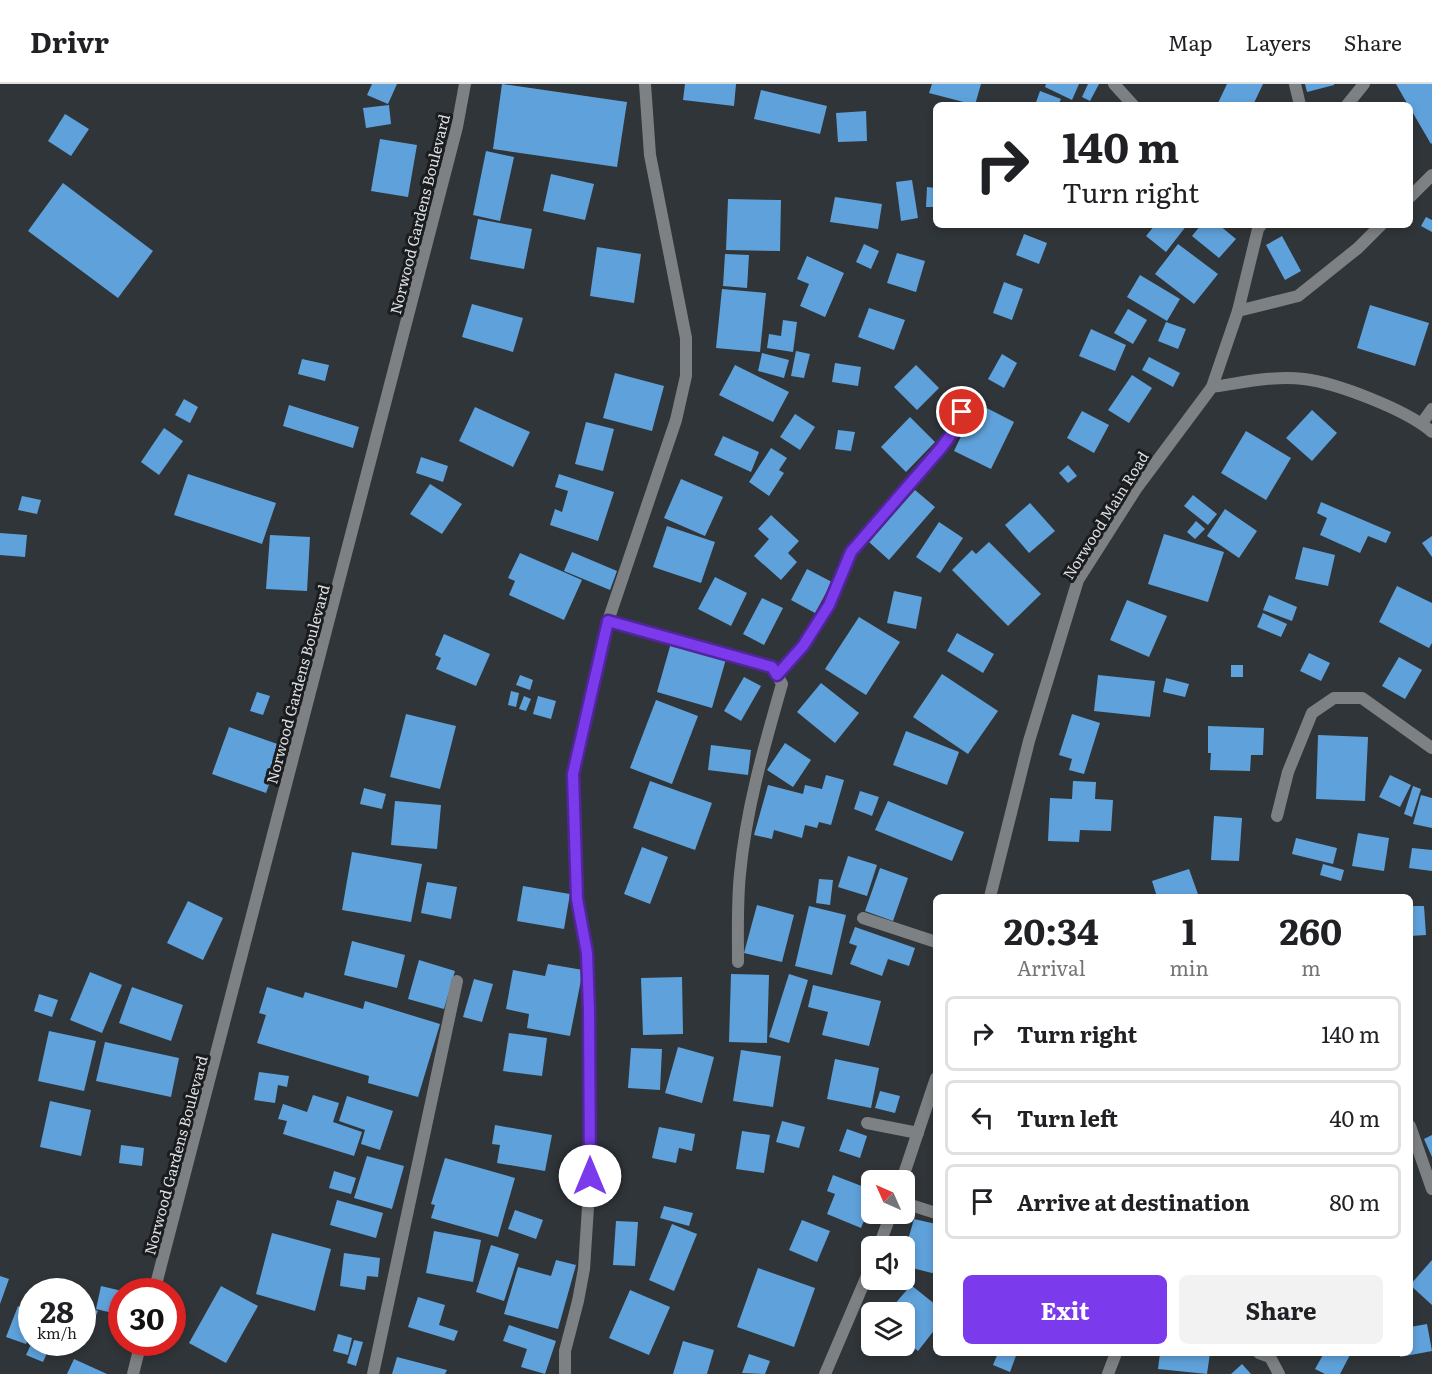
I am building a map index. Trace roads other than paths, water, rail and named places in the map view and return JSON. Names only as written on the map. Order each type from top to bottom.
[{"type":"street","name":"Norwood Gardens Boulevard","points":[[158,1278],[458,127],[465,84]]},
{"type":"street","points":[[565,1374],[565,1351],[584,1269],[590,1176],[589,999],[587,953],[577,899],[573,774],[608,621],[676,420],[686,376],[686,338],[650,155],[645,84]]},
{"type":"street","points":[[1114,84],[1130,102]]},
{"type":"street","points":[[1295,84],[1299,102]]},
{"type":"street","points":[[1349,102],[1364,84]]},
{"type":"street","points":[[1413,193],[1432,175]]},
{"type":"street","name":"Norwood Main Road","points":[[991,894],[1029,741],[1078,580],[1136,489],[1212,387],[1238,311],[1258,228]]},
{"type":"street","points":[[1238,311],[1298,296],[1358,248],[1378,228]]},
{"type":"street","points":[[1212,387],[1266,380],[1304,379],[1359,394],[1422,423],[1432,432]]},
{"type":"street","points":[[777,675],[803,646],[829,605],[851,552],[941,448],[959,424],[966,400]]},
{"type":"street","points":[[1422,423],[1432,409]]},
{"type":"street","points":[[608,621],[772,667],[782,684],[760,761],[742,854],[738,962]]},
{"type":"street","points":[[1277,816],[1288,772],[1312,713],[1334,698],[1362,698],[1432,748]]},
{"type":"street","points":[[863,918],[933,941]]},
{"type":"street","points":[[373,1374],[457,981]]},
{"type":"street","points":[[905,1170],[933,1087]]},
{"type":"street","points":[[867,1123],[918,1133]]},
{"type":"street","points":[[1413,1135],[1432,1189]]},
{"type":"street","points":[[915,1206],[933,1212]]},
{"type":"street","points":[[825,1374],[861,1290]]},
{"type":"street","points":[[133,1374],[138,1356]]},
{"type":"street","points":[[1108,1374],[1115,1356]]},
{"type":"street","points":[[1267,1356],[1279,1374]]}]
